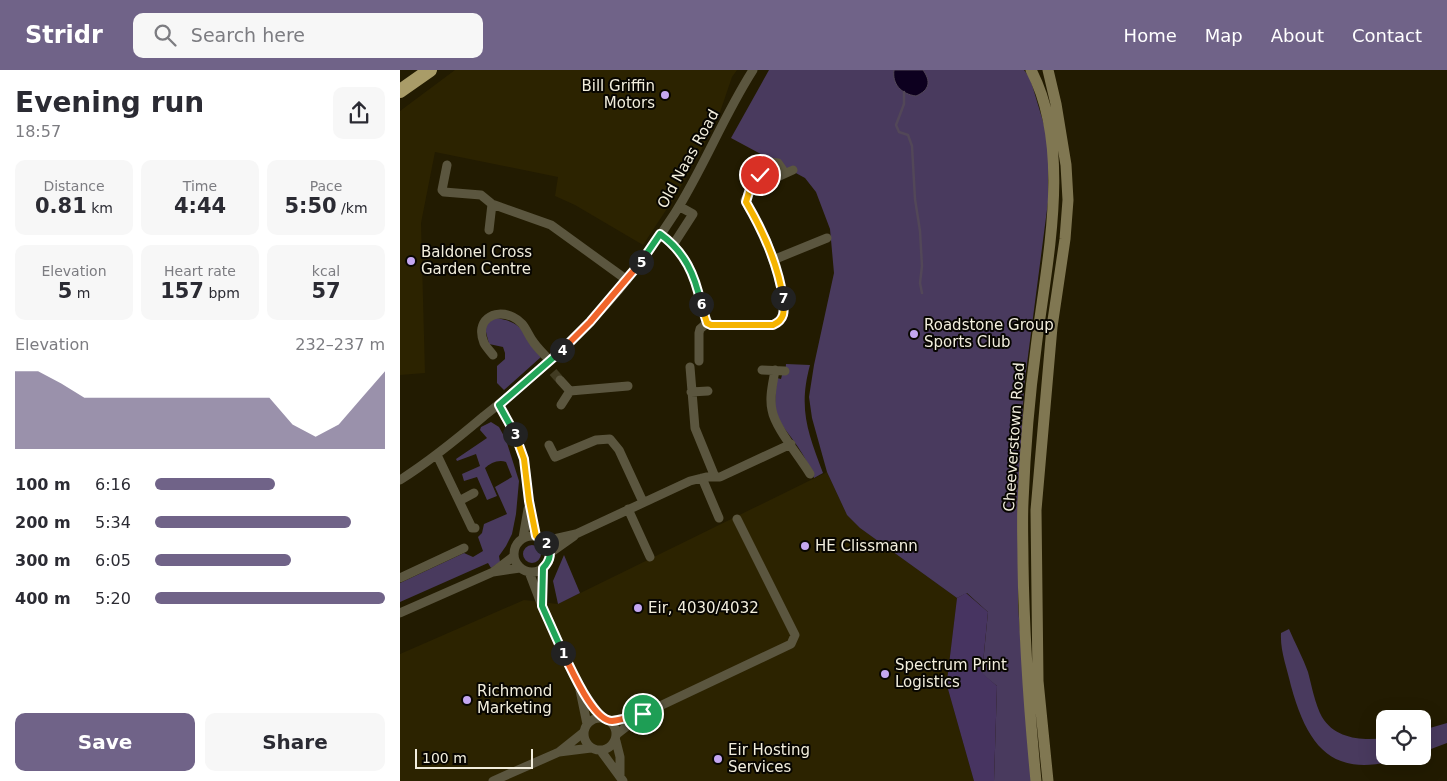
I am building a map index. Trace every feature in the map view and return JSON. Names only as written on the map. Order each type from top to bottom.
[{"type":"highway","points":[[400,91],[430,70]]},
{"type":"main road","name":"Cheeverstown Road","points":[[1031,70],[1038,82],[1051,134],[1054,206],[1027,432],[1022,505],[1028,704],[1036,781]]},
{"type":"main road","name":"Cheeverstown Road","points":[[1048,70],[1056,104],[1066,165],[1068,200],[1065,239],[1052,327],[1036,510],[1038,681],[1048,781]]},
{"type":"street","name":"Old Naas Road","points":[[400,480],[437,455],[550,365],[590,322],[626,280],[676,211],[742,88],[754,70]]},
{"type":"street","points":[[707,323],[711,325],[773,325],[780,321],[784,311],[781,287],[773,260],[763,233],[745,200],[760,175],[769,162],[780,165],[789,171],[772,180],[768,180],[760,175]]},
{"type":"street","points":[[447,165],[442,190],[444,192],[481,195],[492,204],[551,225],[626,280]]},
{"type":"street","points":[[489,230],[492,204]]},
{"type":"street","points":[[674,245],[693,214],[684,209]]},
{"type":"street","points":[[660,234],[674,245],[689,266],[707,323]]},
{"type":"street","points":[[773,260],[827,238]]},
{"type":"street","points":[[493,355],[484,345],[481,329],[486,318],[492,314],[505,314],[521,322],[550,365]]},
{"type":"street","points":[[700,361],[698,333],[707,323]]},
{"type":"street","points":[[690,367],[695,428],[715,477]]},
{"type":"street","points":[[762,370],[780,371],[771,400],[772,412],[777,424],[810,474]]},
{"type":"street","points":[[560,380],[570,391]]},
{"type":"street","points":[[570,391],[628,386]]},
{"type":"street","points":[[562,404],[570,391]]},
{"type":"street","points":[[691,392],[708,391]]},
{"type":"street","points":[[499,405],[514,433],[524,459],[529,501],[536,536]]},
{"type":"street","points":[[549,445],[555,457],[596,440],[610,439],[619,450],[643,502]]},
{"type":"street","points":[[493,572],[512,570],[539,571],[547,564],[550,553],[576,534],[690,481],[715,477],[750,464],[791,444]]},
{"type":"street","points":[[437,455],[472,528],[475,528]]},
{"type":"street","points":[[702,478],[719,518]]},
{"type":"street","points":[[459,501],[474,493]]},
{"type":"street","points":[[400,613],[493,572],[514,556],[516,546],[523,538],[529,501]]},
{"type":"street","points":[[628,509],[650,557]]},
{"type":"street","points":[[493,781],[559,752],[591,748],[601,751],[609,749],[616,738],[643,714],[792,644],[795,634],[737,519]]},
{"type":"street","points":[[545,542],[576,534]]},
{"type":"street","points":[[523,538],[536,536],[545,542],[550,553]]},
{"type":"street","points":[[400,578],[464,548]]},
{"type":"street","points":[[514,556],[525,570],[580,688],[606,719],[615,726],[621,778]]},
{"type":"street","points":[[542,606],[543,568]]},
{"type":"street","points":[[580,688],[586,743],[591,748]]},
{"type":"street","points":[[559,752],[594,719],[643,714]]},
{"type":"street","points":[[601,751],[621,778]]},
{"type":"shaded area","points":[[455,70],[737,70],[732,77],[718,118],[698,156],[676,195],[643,245],[575,205],[555,196],[558,177],[435,152],[421,223],[425,373],[400,375],[400,111]]},
{"type":"shaded area","name":"Roadstone Group Sports Club","points":[[769,70],[1024,70],[1030,78],[1048,138],[1048,202],[1024,387],[1018,512],[1018,605],[1033,781],[994,781],[997,686],[982,674],[988,612],[967,593],[957,598],[860,528],[847,515],[827,472],[812,418],[809,397],[834,273],[830,229],[816,192],[805,178],[731,138]]},
{"type":"shaded area","points":[[894,70],[923,70],[928,85],[921,94],[916,96],[906,93],[896,84]]},
{"type":"shaded area","points":[[495,318],[512,322],[518,326],[541,357],[504,390],[497,383],[497,366],[505,359],[505,353],[503,347],[489,344],[486,332],[486,324]]},
{"type":"shaded area","points":[[786,364],[810,365],[806,381],[806,420],[823,473],[814,478],[805,458],[781,423],[776,412],[777,378],[781,379],[782,375],[785,375]]},
{"type":"shaded area","points":[[491,422],[499,427],[506,440],[519,481],[512,534],[499,556],[500,562],[491,568],[488,563],[400,602],[400,583],[464,553],[473,557],[483,551],[478,537],[482,533],[484,524],[507,514],[495,487],[512,477],[506,462],[495,462],[485,468],[497,496],[487,500],[477,477],[464,481],[462,474],[480,466],[476,454],[457,461],[456,459],[487,438],[480,430],[481,427]]},
{"type":"shaded area","points":[[827,472],[847,515],[860,528],[957,598],[946,682],[974,781],[400,781],[400,654],[524,600],[558,604]]},
{"type":"shaded area","points":[[528,545],[536,545],[541,550],[539,561],[528,563],[523,558],[523,550]]},
{"type":"shaded area","points":[[564,555],[580,593],[558,604],[553,581]]},
{"type":"shaded area","points":[[966,593],[988,612],[982,673],[997,686],[994,781],[974,781],[946,682],[957,598]]},
{"type":"shaded area","points":[[1289,629],[1304,661],[1322,717],[1334,730],[1342,734],[1350,737],[1376,739],[1376,764],[1346,763],[1331,756],[1318,745],[1307,729],[1291,686],[1284,660],[1281,633]]},
{"type":"shaded area","points":[[1447,723],[1447,743],[1431,749],[1431,728]]},
{"type":"waterway","points":[[904,92],[904,104],[896,125],[899,132],[908,135],[912,146],[915,199],[920,231],[922,266],[920,283],[922,293]]},
{"type":"tunnel","points":[[553,372],[560,380]]},
{"type":"place","name":"Bill Griffin Motors","points":[[665,95]]},
{"type":"place","name":"Baldonel Cross Garden Centre","points":[[411,261]]},
{"type":"place","name":"Roadstone Group Sports Club","points":[[914,334]]},
{"type":"place","name":"HE Clissmann","points":[[805,546]]},
{"type":"place","name":"Eir, 4030/4032","points":[[638,608]]},
{"type":"place","name":"Spectrum Print Logistics","points":[[885,674]]},
{"type":"place","name":"Richmond Marketing","points":[[467,700]]},
{"type":"place","name":"Eir Hosting Services","points":[[718,759]]},
{"type":"route","points":[[643,714],[610,721],[602,718],[580,688],[554,633],[542,606],[543,568],[547,564],[550,553],[545,542],[536,536],[529,501],[524,459],[514,433],[499,405],[571,342],[590,322],[626,280],[660,234],[680,252],[689,266],[698,289],[707,323],[711,325],[773,325],[780,321],[784,311],[781,287],[763,233],[745,200],[760,175]]}]
